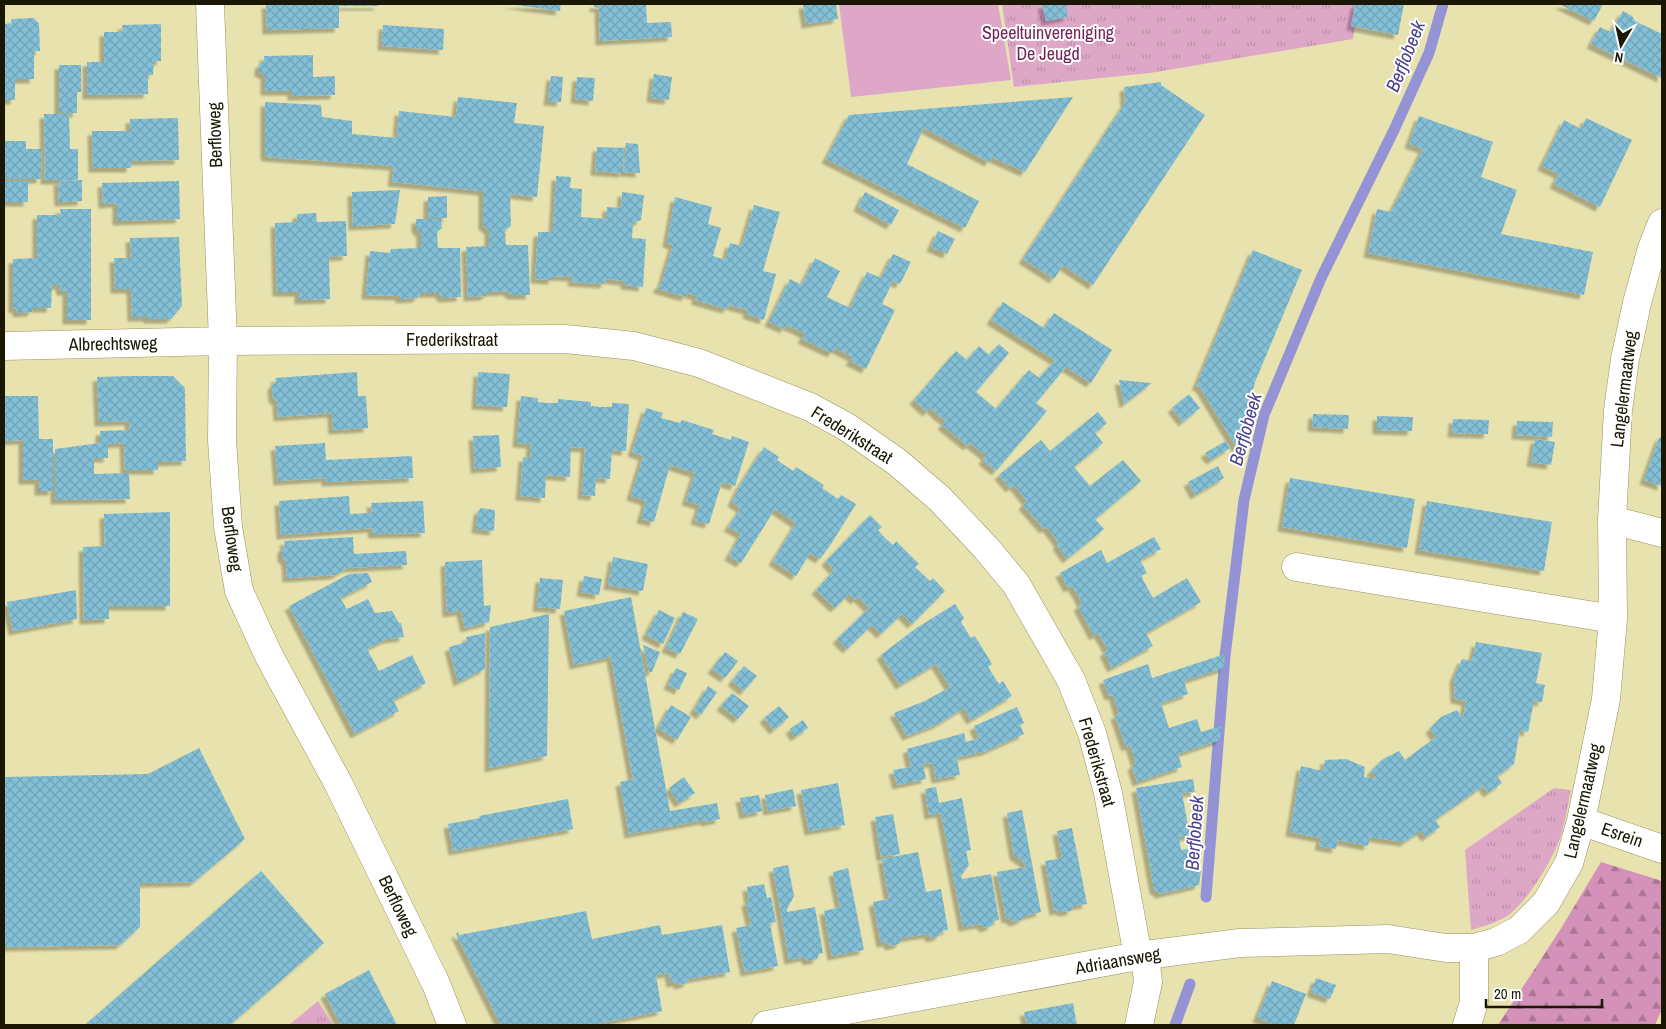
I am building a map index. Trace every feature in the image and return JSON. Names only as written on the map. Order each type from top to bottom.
[{"type":"street","name":"Berfloweg","points":[[210,4],[223,341],[222,440],[228,526],[239,591],[269,656],[342,791],[436,984],[452,1025]]},
{"type":"street","name":"Langelermaatweg","points":[[1474,948],[1496,942],[1519,930],[1546,903],[1569,863],[1581,821],[1606,699],[1613,619],[1612,520],[1618,410],[1625,359],[1637,303],[1652,248],[1662,222]]},
{"type":"street","name":"Frederikstraat","points":[[223,341],[565,339],[634,346],[699,363],[810,407],[846,426],[897,462],[940,498],[1016,584],[1071,680],[1092,733],[1108,793],[1148,982],[1139,1025]]},
{"type":"street","name":"Albrechtsweg","points":[[4,346],[223,341]]},
{"type":"street","points":[[1612,520],[1662,533]]},
{"type":"street","points":[[1296,567],[1613,619]]},
{"type":"street","name":"Esrein","points":[[1581,821],[1662,849]]},
{"type":"street","name":"Adriaansweg","points":[[766,1025],[1142,956],[1240,943],[1388,939],[1446,948],[1474,948]]},
{"type":"street","points":[[1467,1025],[1474,1002],[1474,948]]},
{"type":"green space","points":[[839,4],[998,4],[1011,80],[851,97]]},
{"type":"green space","name":"Speeltuinvereniging De Jeugd","points":[[1002,4],[1358,4],[1353,39],[1150,73],[1014,87]]},
{"type":"green space","points":[[1554,788],[1571,790],[1559,842],[1540,878],[1515,910],[1499,921],[1471,930],[1465,850]]},
{"type":"green space","points":[[1601,862],[1662,881],[1662,1009],[1655,1025],[1498,1025],[1560,930]]},
{"type":"green space","points":[[318,1001],[333,1025],[289,1025]]},
{"type":"building","points":[[266,4],[378,4],[378,6],[339,6],[339,28],[267,30]]},
{"type":"building","points":[[508,4],[561,4],[560,11]]},
{"type":"building","points":[[594,4],[646,4],[647,23],[671,22],[672,37],[600,41],[599,8],[594,7]]},
{"type":"building","points":[[803,4],[836,4],[838,19],[806,24]]},
{"type":"building","points":[[1042,4],[1066,4],[1068,17],[1046,21]]},
{"type":"building","points":[[1355,4],[1404,4],[1398,35],[1351,26]]},
{"type":"building","points":[[1559,4],[1603,4],[1594,21]]},
{"type":"building","points":[[1623,11],[1632,16],[1635,21],[1662,34],[1662,78],[1591,44],[1600,27],[1611,32]]},
{"type":"building","points":[[34,18],[39,24],[40,51],[34,51],[34,79],[15,79],[15,100],[4,100],[4,24],[12,24],[11,19]]},
{"type":"building","points":[[161,24],[161,61],[154,61],[153,75],[148,75],[148,94],[87,95],[87,62],[104,62],[104,32],[123,32],[122,25]]},
{"type":"building","points":[[383,25],[444,29],[443,50],[382,46]]},
{"type":"building","points":[[313,55],[313,77],[335,76],[335,95],[292,96],[292,91],[265,91],[265,75],[259,72],[259,65],[264,61],[264,56]]},
{"type":"building","points":[[59,65],[81,65],[81,92],[77,92],[77,113],[59,113]]},
{"type":"building","points":[[654,74],[672,77],[669,100],[651,98]]},
{"type":"building","points":[[551,76],[563,77],[561,102],[548,101]]},
{"type":"building","points":[[577,77],[595,78],[593,101],[575,99]]},
{"type":"building","points":[[1161,82],[1161,85],[1205,115],[1093,285],[1063,265],[1054,279],[1023,259],[1125,103],[1124,87]]},
{"type":"building","points":[[458,97],[517,103],[514,123],[544,126],[537,197],[510,194],[511,226],[505,230],[506,245],[528,245],[530,295],[512,295],[507,291],[489,292],[485,296],[468,297],[466,247],[489,246],[489,230],[483,225],[483,191],[392,182],[394,166],[267,157],[265,154],[265,102],[321,105],[322,117],[352,121],[352,134],[397,138],[399,111],[456,117]]},
{"type":"building","points":[[1073,97],[1025,172],[992,157],[989,162],[924,128],[907,164],[979,201],[965,228],[826,159],[849,115]]},
{"type":"building","points":[[44,114],[69,114],[70,149],[78,149],[78,180],[45,180]]},
{"type":"building","points":[[1419,116],[1493,142],[1481,177],[1517,190],[1501,234],[1593,252],[1584,295],[1368,253],[1377,209],[1391,212],[1423,149],[1409,144]]},
{"type":"building","points":[[178,118],[179,160],[131,161],[131,168],[93,168],[92,131],[130,131],[130,119]]},
{"type":"building","points":[[1586,118],[1632,140],[1600,207],[1554,184],[1559,174],[1542,166],[1564,120],[1581,129]]},
{"type":"building","points":[[4,141],[26,141],[26,149],[41,149],[41,179],[4,179]]},
{"type":"building","points":[[626,143],[638,144],[640,173],[624,172]]},
{"type":"building","points":[[597,147],[624,148],[623,173],[595,171]]},
{"type":"building","points":[[556,176],[571,177],[570,188],[582,189],[581,217],[606,219],[607,207],[621,208],[622,192],[644,195],[641,220],[633,223],[632,238],[646,239],[643,287],[625,285],[625,281],[606,279],[605,284],[572,282],[573,277],[553,276],[553,280],[535,279],[538,232],[553,232]]},
{"type":"building","points":[[82,180],[82,201],[59,202],[58,181]]},
{"type":"building","points":[[4,181],[28,181],[28,202],[4,202]]},
{"type":"building","points":[[179,181],[180,219],[117,221],[117,203],[103,204],[102,183]]},
{"type":"building","points":[[400,190],[395,224],[353,226],[352,192]]},
{"type":"building","points":[[865,192],[899,210],[891,225],[858,207]]},
{"type":"building","points":[[447,196],[447,218],[428,218],[428,197]]},
{"type":"building","points":[[675,197],[712,207],[708,224],[721,228],[713,256],[725,260],[730,243],[742,246],[754,205],[780,212],[763,271],[776,274],[764,320],[747,314],[748,310],[729,305],[727,309],[695,300],[697,296],[687,293],[686,297],[658,289],[659,284],[661,285],[673,245],[667,243]]},
{"type":"building","points":[[60,209],[91,209],[91,320],[67,320],[67,291],[61,291],[60,285],[52,285],[51,308],[33,308],[32,312],[18,313],[16,308],[13,309],[13,259],[37,258],[37,215],[61,215]]},
{"type":"building","points":[[316,213],[317,222],[346,221],[347,256],[329,257],[330,299],[299,300],[299,292],[277,292],[275,223],[297,222],[297,214]]},
{"type":"building","points":[[416,219],[441,219],[442,228],[437,232],[438,248],[460,248],[461,297],[443,298],[439,293],[421,293],[417,298],[400,299],[400,296],[366,295],[370,251],[390,253],[391,249],[421,248],[421,233],[416,228]]},
{"type":"building","points":[[938,231],[955,239],[947,254],[931,247]]},
{"type":"building","points":[[179,237],[182,306],[171,319],[132,317],[131,289],[115,289],[114,258],[131,258],[130,238]]},
{"type":"building","points":[[1253,250],[1302,270],[1255,382],[1238,450],[1200,387],[1196,386]]},
{"type":"building","points":[[893,254],[911,262],[900,284],[893,281],[882,304],[895,310],[866,369],[850,361],[853,357],[835,348],[832,353],[802,339],[805,334],[796,329],[786,325],[785,329],[769,322],[790,279],[802,285],[815,258],[840,271],[827,297],[850,308],[867,272],[881,278]]},
{"type":"building","points":[[1003,302],[1044,328],[1054,313],[1112,350],[1091,383],[1066,367],[1036,403],[1047,411],[996,471],[983,460],[986,456],[979,450],[970,443],[968,446],[942,425],[946,421],[931,408],[927,412],[914,400],[956,351],[967,360],[979,346],[989,355],[999,344],[1009,353],[976,392],[996,409],[1029,370],[1039,378],[1055,360],[991,320]]},
{"type":"building","points":[[357,372],[358,396],[366,396],[368,428],[333,430],[332,413],[278,417],[277,401],[273,398],[272,386],[276,381],[275,378]]},
{"type":"building","points":[[478,372],[510,374],[507,407],[476,405]]},
{"type":"building","points":[[173,376],[185,388],[186,461],[158,462],[158,470],[125,470],[124,443],[108,444],[108,458],[94,458],[94,474],[129,473],[130,499],[55,500],[55,449],[100,443],[100,431],[130,430],[129,421],[99,422],[97,377]]},
{"type":"building","points":[[1119,380],[1152,383],[1124,404]]},
{"type":"building","points":[[1189,394],[1200,408],[1183,422],[1172,408]]},
{"type":"building","points":[[4,396],[38,396],[39,439],[53,439],[53,491],[39,491],[39,480],[23,480],[23,440],[4,441]]},
{"type":"building","points":[[521,396],[538,398],[538,402],[558,403],[558,399],[591,402],[591,406],[601,407],[612,407],[612,403],[629,404],[626,451],[612,450],[610,479],[596,478],[595,496],[582,495],[585,448],[571,447],[570,477],[546,475],[545,498],[520,496],[523,457],[530,458],[531,444],[517,443]]},
{"type":"building","points":[[646,408],[663,413],[661,418],[680,423],[682,420],[714,430],[712,434],[731,440],[732,436],[749,442],[735,486],[722,482],[709,524],[695,520],[700,505],[686,501],[695,473],[670,465],[654,522],[641,519],[646,501],[631,496],[643,456],[632,452]]},
{"type":"building","points":[[1098,412],[1107,423],[1095,433],[1103,443],[1074,467],[1090,486],[1123,460],[1141,481],[1095,519],[1104,529],[1067,559],[1057,545],[1059,543],[1047,527],[1044,529],[1023,505],[1027,501],[1014,485],[1010,488],[999,475],[1041,440],[1050,451]]},
{"type":"building","points":[[1313,414],[1349,415],[1348,429],[1312,427]]},
{"type":"building","points":[[1377,416],[1413,417],[1412,431],[1377,430]]},
{"type":"building","points":[[1453,419],[1489,420],[1488,434],[1452,433]]},
{"type":"building","points":[[1517,421],[1553,422],[1552,437],[1516,435]]},
{"type":"building","points":[[1662,433],[1662,486],[1644,480]]},
{"type":"building","points":[[499,435],[501,467],[475,469],[473,436]]},
{"type":"building","points":[[1535,439],[1555,442],[1551,465],[1531,462]]},
{"type":"building","points":[[1226,441],[1230,448],[1211,460],[1205,453]]},
{"type":"building","points":[[325,443],[326,460],[412,456],[413,478],[326,482],[326,478],[278,481],[275,446]]},
{"type":"building","points":[[764,447],[779,457],[777,460],[793,471],[796,467],[824,485],[822,488],[838,499],[841,495],[856,504],[820,559],[810,553],[796,576],[773,561],[796,523],[775,509],[741,563],[729,556],[741,534],[728,527],[741,508],[732,502]]},
{"type":"building","points":[[1218,466],[1224,478],[1195,495],[1188,482]]},
{"type":"building","points":[[1290,478],[1415,499],[1407,548],[1282,527]]},
{"type":"building","points":[[349,496],[350,514],[372,513],[371,503],[423,501],[425,533],[373,534],[372,528],[281,535],[279,501]]},
{"type":"building","points":[[1427,501],[1552,522],[1544,571],[1419,550]]},
{"type":"building","points":[[481,508],[495,510],[494,531],[476,529],[478,512]]},
{"type":"building","points":[[170,512],[170,606],[109,606],[109,619],[84,620],[83,547],[105,546],[104,514]]},
{"type":"building","points":[[870,515],[882,527],[878,530],[885,538],[893,545],[896,541],[919,564],[915,567],[930,581],[933,578],[945,591],[912,624],[902,614],[881,634],[872,625],[847,649],[837,639],[869,608],[858,597],[855,600],[849,594],[835,608],[816,590],[834,570],[826,561]]},
{"type":"building","points":[[353,537],[354,554],[406,551],[407,565],[347,568],[335,575],[287,578],[286,561],[282,557],[284,541]]},
{"type":"building","points":[[1154,537],[1161,549],[1140,560],[1147,573],[1141,576],[1153,598],[1187,578],[1201,602],[1146,633],[1153,646],[1112,668],[1104,652],[1108,650],[1098,633],[1094,636],[1078,606],[1082,604],[1078,595],[1072,586],[1068,588],[1060,573],[1101,550],[1107,563]]},
{"type":"building","points":[[613,557],[648,564],[643,591],[608,585]]},
{"type":"building","points":[[482,560],[484,606],[491,605],[489,622],[465,628],[461,611],[447,613],[445,562]]},
{"type":"building","points":[[368,573],[372,582],[340,598],[347,609],[368,599],[375,613],[392,611],[399,623],[401,623],[404,637],[387,639],[367,649],[379,671],[412,655],[426,683],[393,700],[399,711],[355,734],[289,606],[349,574]]},
{"type":"building","points":[[584,576],[602,579],[599,595],[581,592]]},
{"type":"building","points":[[540,578],[563,580],[560,609],[537,607]]},
{"type":"building","points":[[76,590],[77,619],[13,631],[7,602]]},
{"type":"building","points":[[631,597],[670,811],[717,803],[720,819],[629,834],[620,782],[633,779],[611,657],[574,665],[564,611]]},
{"type":"building","points":[[955,604],[964,618],[961,622],[971,638],[975,636],[992,664],[988,667],[999,684],[1003,681],[1012,696],[971,720],[964,708],[938,724],[907,736],[894,713],[925,701],[950,687],[936,664],[900,685],[881,655],[915,629]]},
{"type":"building","points":[[659,610],[675,618],[663,644],[646,635]]},
{"type":"building","points":[[683,612],[698,619],[680,654],[666,648]]},
{"type":"building","points":[[549,614],[547,756],[489,768],[490,627]]},
{"type":"building","points":[[485,633],[485,669],[458,682],[449,647],[467,642],[466,637]]},
{"type":"building","points":[[1476,642],[1542,653],[1536,683],[1545,685],[1542,702],[1534,701],[1528,732],[1520,730],[1514,764],[1497,776],[1502,783],[1488,793],[1483,786],[1435,820],[1440,827],[1426,837],[1421,831],[1404,842],[1370,837],[1368,846],[1338,840],[1336,849],[1319,846],[1321,838],[1290,832],[1301,766],[1323,771],[1325,760],[1346,759],[1365,767],[1364,777],[1377,779],[1371,771],[1383,759],[1399,751],[1405,760],[1436,737],[1430,729],[1441,717],[1457,710],[1463,718],[1466,701],[1455,699],[1454,678],[1462,659],[1472,661]]},
{"type":"building","points":[[643,645],[660,652],[652,672],[649,672]]},
{"type":"building","points":[[725,652],[738,661],[725,678],[712,669]]},
{"type":"building","points":[[1225,654],[1224,668],[1184,681],[1188,694],[1161,703],[1169,728],[1197,719],[1201,732],[1221,726],[1220,740],[1178,754],[1182,767],[1137,782],[1132,765],[1136,764],[1130,745],[1126,747],[1115,715],[1119,714],[1113,695],[1109,696],[1103,680],[1148,664],[1152,678]]},
{"type":"building","points":[[744,666],[757,676],[744,691],[732,681]]},
{"type":"building","points":[[676,668],[687,673],[679,690],[668,685]]},
{"type":"building","points":[[708,686],[717,692],[701,715],[694,710]]},
{"type":"building","points":[[732,693],[749,706],[738,719],[721,706]]},
{"type":"building","points":[[671,705],[691,717],[677,740],[658,728]]},
{"type":"building","points":[[779,706],[789,717],[774,730],[764,718]]},
{"type":"building","points":[[1017,707],[1024,723],[1020,725],[1024,734],[986,751],[946,760],[957,758],[960,775],[936,779],[933,763],[923,764],[926,779],[897,785],[893,770],[911,767],[907,749],[964,733],[966,742],[979,738],[974,726]]},
{"type":"building","points":[[803,720],[808,728],[795,737],[790,729]]},
{"type":"building","points":[[199,748],[245,839],[194,882],[140,883],[140,927],[120,945],[4,947],[4,777],[148,774]]},
{"type":"building","points":[[684,777],[695,793],[679,803],[669,788]]},
{"type":"building","points":[[1193,779],[1195,792],[1182,793],[1190,836],[1179,837],[1181,850],[1192,848],[1190,870],[1201,871],[1199,885],[1160,894],[1154,889],[1136,788]]},
{"type":"building","points":[[838,783],[845,825],[809,831],[801,790]]},
{"type":"building","points":[[936,787],[939,803],[962,798],[971,850],[966,851],[969,865],[961,876],[962,879],[991,874],[999,920],[994,921],[991,926],[984,928],[981,924],[963,927],[941,813],[929,815],[925,789]]},
{"type":"building","points":[[793,789],[796,806],[768,811],[765,795]]},
{"type":"building","points":[[759,795],[762,811],[744,815],[740,798]]},
{"type":"building","points":[[568,799],[573,829],[453,851],[448,824],[480,818],[479,816]]},
{"type":"building","points":[[1022,810],[1041,912],[1025,916],[1021,920],[1014,922],[1009,918],[1006,919],[997,872],[1026,867],[1025,863],[1014,855],[1007,813]]},
{"type":"building","points":[[893,814],[900,854],[881,857],[875,817]]},
{"type":"building","points":[[1072,828],[1087,904],[1073,906],[1071,911],[1054,911],[1045,861],[1062,858],[1057,831]]},
{"type":"building","points":[[918,852],[926,892],[941,889],[948,930],[942,931],[939,936],[931,938],[928,934],[902,938],[899,944],[890,946],[887,942],[881,943],[873,902],[889,899],[882,859]]},
{"type":"building","points":[[788,865],[794,896],[787,912],[815,907],[823,953],[819,954],[817,959],[808,961],[805,957],[789,960],[773,868]]},
{"type":"building","points":[[848,868],[864,950],[832,956],[824,911],[840,907],[833,872]]},
{"type":"building","points":[[261,871],[324,943],[230,1025],[85,1025]]},
{"type":"building","points":[[764,884],[767,898],[771,897],[776,922],[770,923],[778,966],[745,972],[736,928],[751,925],[746,902],[749,901],[747,887]]},
{"type":"building","points":[[586,911],[592,939],[660,925],[662,935],[722,925],[730,972],[689,979],[687,983],[679,985],[677,982],[671,983],[669,973],[656,975],[662,1011],[591,1025],[501,1025],[456,934],[458,932],[459,935]]},
{"type":"building","points":[[369,970],[397,1025],[341,1025],[325,994]]},
{"type":"building","points":[[1316,978],[1336,985],[1330,999],[1311,992]]},
{"type":"building","points":[[1272,981],[1306,994],[1294,1025],[1276,1025],[1257,1018]]},
{"type":"building","points":[[1073,1003],[1077,1025],[1027,1025],[1024,1012]]},
{"type":"waterway","name":"Berflobeek","points":[[1206,897],[1225,656],[1244,500],[1264,415],[1321,278],[1394,130],[1429,53],[1443,4]]},
{"type":"waterway","name":"Berflobeek","points":[[1175,1025],[1190,984]]}]
